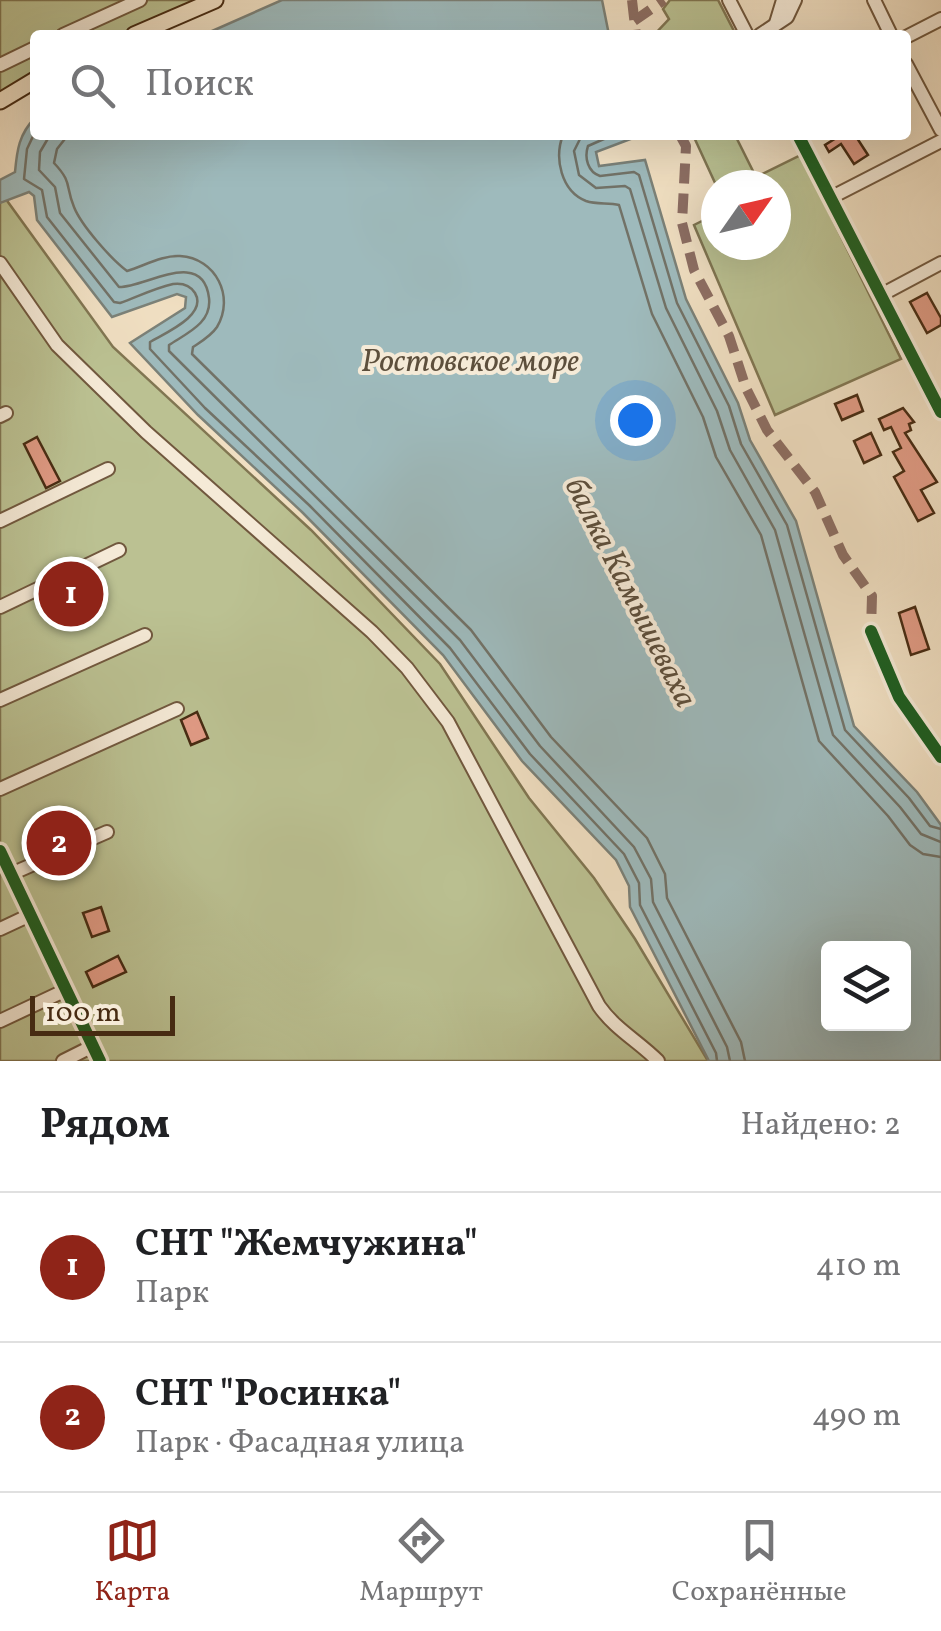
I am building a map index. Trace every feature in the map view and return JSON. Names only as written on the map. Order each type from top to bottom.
[{"type":"main road","points":[[146,30],[215,0]]},
{"type":"main road","points":[[0,101],[30,83]]},
{"type":"street","points":[[74,30],[140,0]]},
{"type":"street","points":[[729,0],[744,30]]},
{"type":"street","points":[[776,23],[783,0]]},
{"type":"street","points":[[767,30],[790,13],[795,0]]},
{"type":"street","points":[[874,0],[889,30]]},
{"type":"street","points":[[911,34],[941,18]]},
{"type":"street","points":[[0,65],[30,50]]},
{"type":"street","points":[[911,73],[941,130]]},
{"type":"street","points":[[801,140],[936,392],[941,412]]},
{"type":"street","points":[[830,198],[941,141]]},
{"type":"street","points":[[0,263],[57,345],[146,432],[372,632],[407,668],[448,722],[599,1006],[613,1025],[658,1061]]},
{"type":"street","points":[[881,295],[941,264]]},
{"type":"street","points":[[0,521],[108,468]]},
{"type":"street","points":[[0,607],[119,550]]},
{"type":"street","points":[[871,631],[898,697],[941,757]]},
{"type":"street","points":[[0,700],[145,634]]},
{"type":"street","points":[[0,789],[177,709]]},
{"type":"street","points":[[11,874],[107,832]]},
{"type":"street","points":[[0,852],[100,1061]]},
{"type":"street","points":[[0,930],[30,914]]},
{"type":"street","points":[[0,1021],[66,990]]},
{"type":"street","points":[[63,1061],[92,1046]]},
{"type":"green space","points":[[0,0],[206,0],[137,30],[30,30],[30,78],[0,95]]},
{"type":"green space","points":[[670,0],[718,0],[733,30],[659,30],[669,19],[663,9]]},
{"type":"green space","points":[[695,140],[738,140],[752,170],[709,170]]},
{"type":"green space","points":[[801,155],[901,359],[775,415],[709,260],[791,260],[791,170],[770,170]]},
{"type":"green space","points":[[0,191],[113,347],[311,530],[440,664],[529,798],[594,878],[708,1061],[0,1061]]},
{"type":"green space","points":[[701,222],[701,241],[694,225]]},
{"type":"water","points":[[282,0],[602,0],[608,30],[214,30]]},
{"type":"water","name":"Ростовское море","points":[[30,124],[30,140],[628,140],[596,152],[599,166],[645,160],[686,299],[738,403],[750,440],[796,521],[854,726],[917,792],[941,825],[941,1061],[709,1061],[630,907],[629,886],[616,860],[522,761],[443,655],[130,343],[185,308],[186,297],[177,294],[112,317],[37,220],[34,196],[29,192],[0,203],[0,180],[15,172],[20,143]]},
{"type":"building","points":[[833,140],[858,140],[868,155],[854,164],[841,144],[829,152],[825,145]]},
{"type":"building","points":[[927,293],[941,325],[927,333],[910,302]]},
{"type":"building","points":[[857,395],[863,411],[842,420],[835,404]]},
{"type":"building","points":[[903,408],[914,422],[905,433],[937,482],[921,490],[934,513],[918,521],[894,477],[904,471],[893,452],[901,448],[891,427],[884,430],[879,419]]},
{"type":"building","points":[[871,433],[881,455],[864,463],[854,441]]},
{"type":"building","points":[[37,437],[60,481],[46,488],[24,444]]},
{"type":"building","points":[[65,597],[70,607],[63,619],[54,623],[46,606]]},
{"type":"building","points":[[915,607],[929,649],[911,655],[899,613]]},
{"type":"building","points":[[197,712],[208,738],[191,745],[181,720]]},
{"type":"building","points":[[101,907],[109,931],[92,937],[83,913]]},
{"type":"building","points":[[118,956],[126,972],[93,987],[86,972]]},
{"type":"marked path","points":[[632,0],[635,30]]},
{"type":"marked path","points":[[634,21],[664,0]]},
{"type":"marked path","points":[[683,140],[686,146],[682,223],[694,270],[729,336],[746,388],[767,430],[815,492],[843,555],[872,596],[871,631]]},
{"type":"cycle path","points":[[801,140],[941,412]]},
{"type":"cycle path","points":[[871,631],[899,697],[941,757]]},
{"type":"cycle path","points":[[0,851],[100,1061]]},
{"type":"place","name":"СНТ \"Жемчужина\"","points":[[71,594]]},
{"type":"place","name":"СНТ \"Росинка\"","points":[[59,843]]},
{"type":"water label","name":"балка Камышеваха","points":[[632,592]]}]
